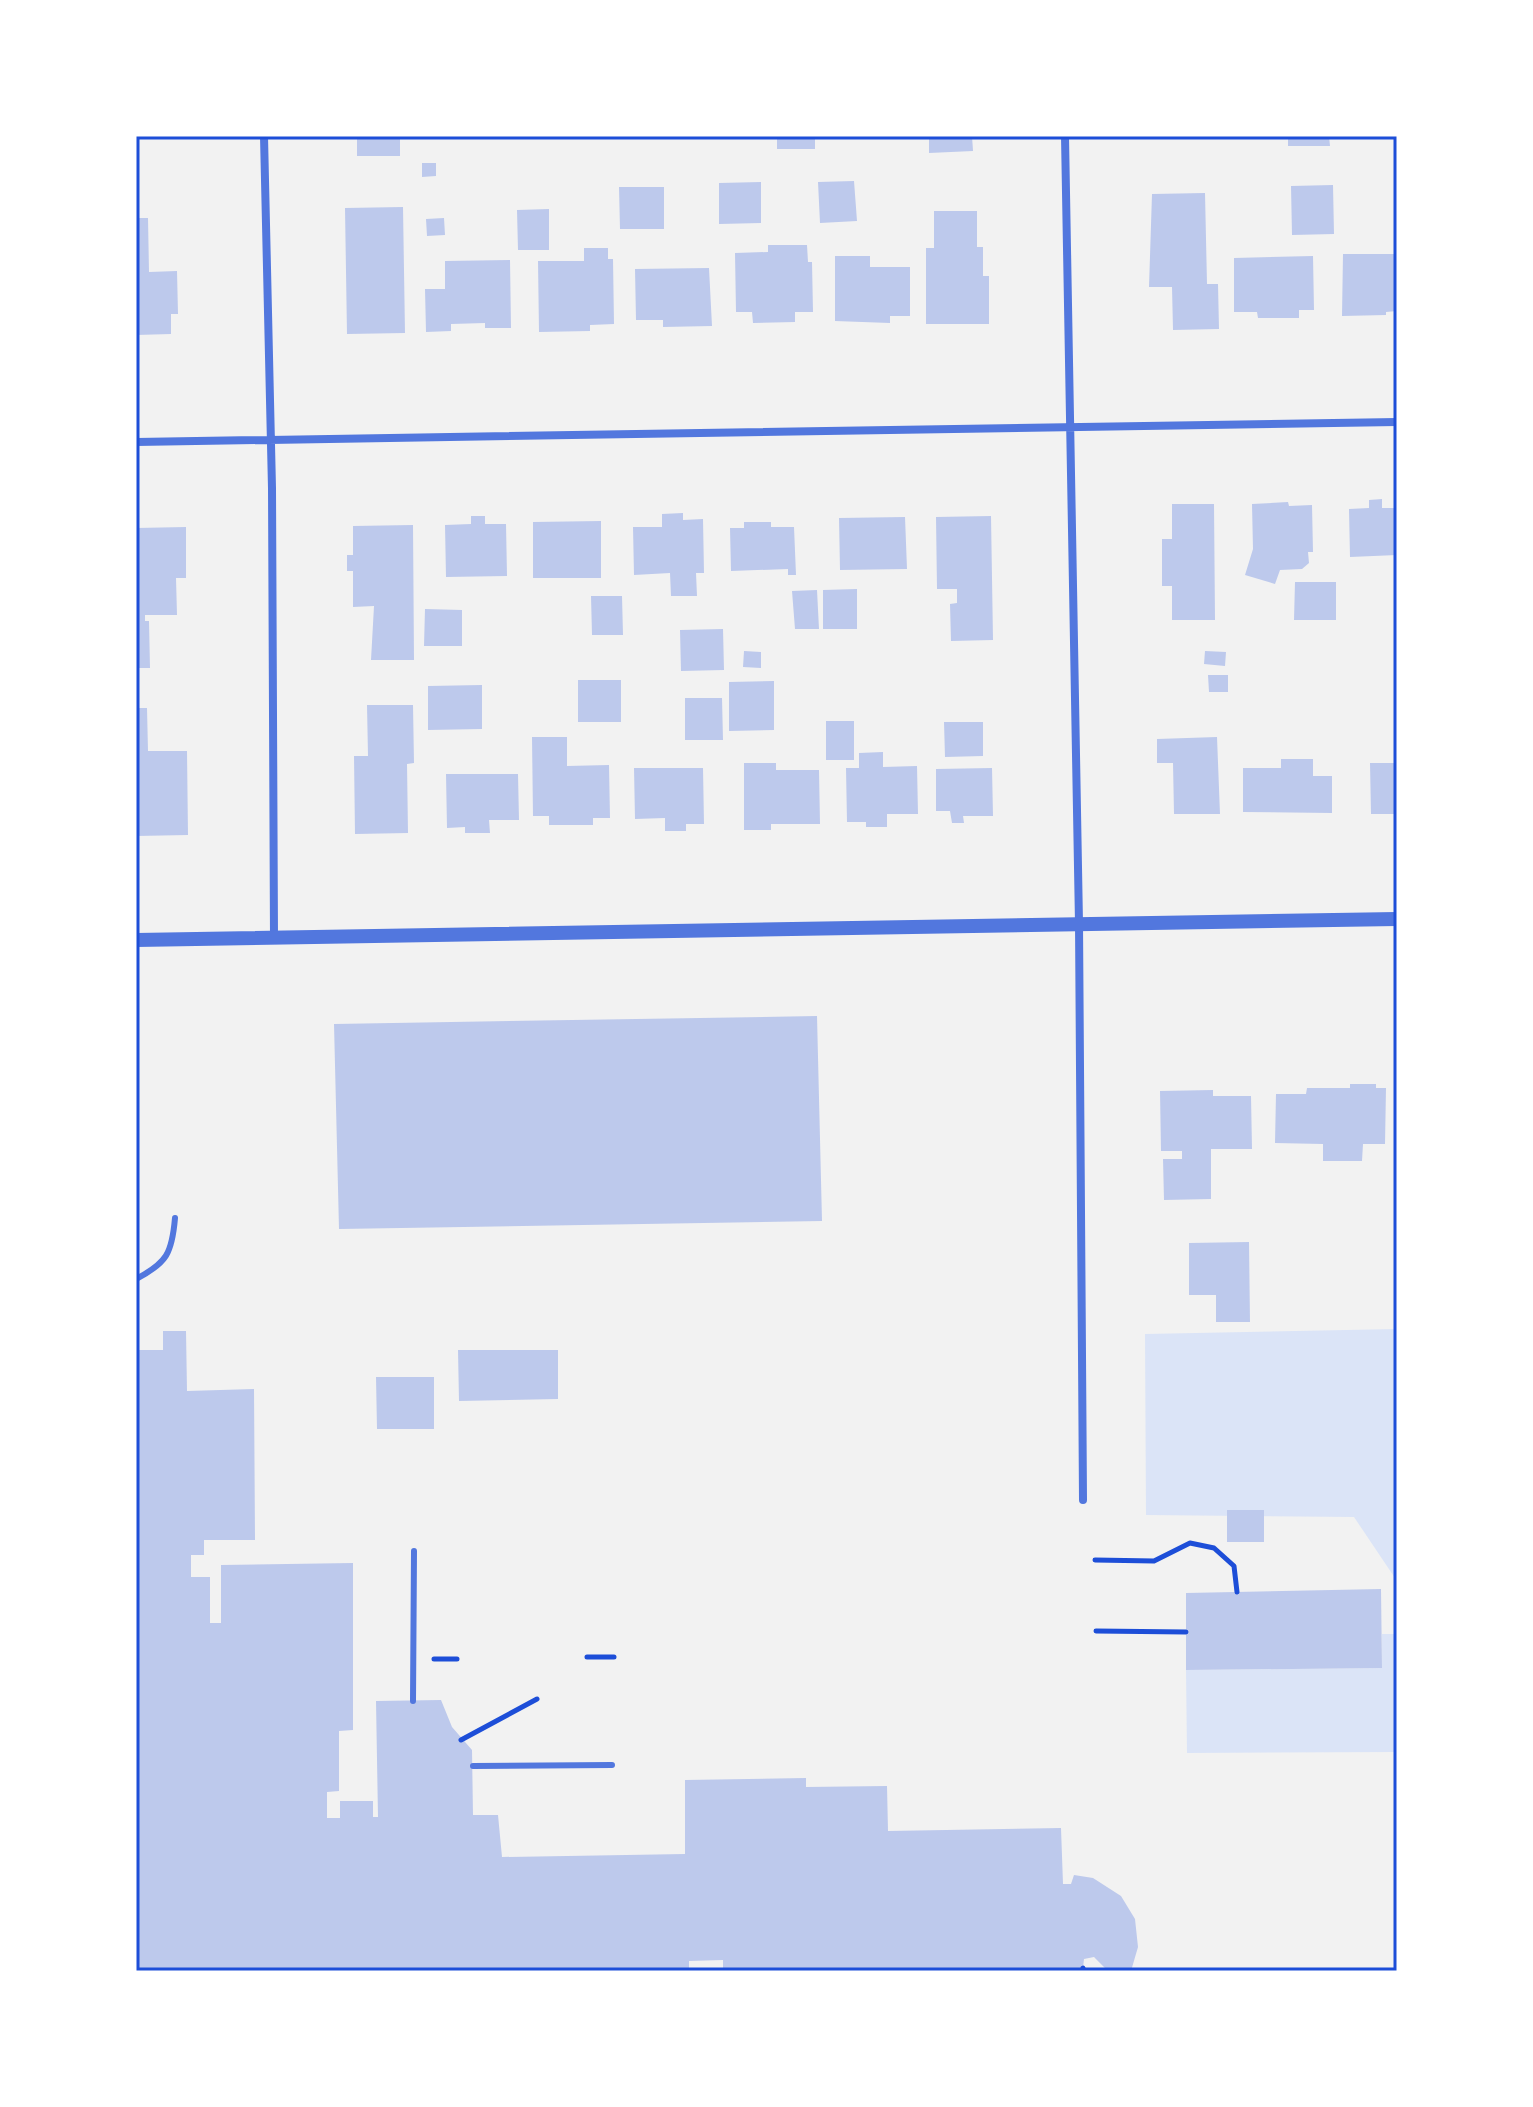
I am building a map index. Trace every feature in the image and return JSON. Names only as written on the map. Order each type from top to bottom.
[{"type":"street","points":[[264,136],[271,441],[274,939]]},
{"type":"street","points":[[1065,136],[1079,923],[1083,1500]]},
{"type":"street","points":[[136,442],[1397,422]]},
{"type":"street","points":[[136,940],[1397,919]]},
{"type":"lane","points":[[136,1279],[159,1267],[172,1244],[175,1218]]},
{"type":"lane","points":[[413,1701],[414,1551]]},
{"type":"lane","points":[[473,1766],[612,1765]]},
{"type":"path","points":[[1095,1560],[1154,1561],[1190,1543],[1214,1548],[1234,1566],[1237,1592]]},
{"type":"path","points":[[1096,1631],[1186,1632]]},
{"type":"path","points":[[587,1657],[614,1657]]},
{"type":"path","points":[[461,1740],[537,1699]]},
{"type":"shaded area","points":[[1397,1329],[1397,1581],[1354,1517],[1146,1515],[1145,1334]]},
{"type":"shaded area","points":[[1382,1634],[1395,1634],[1395,1752],[1187,1753],[1186,1670],[1382,1668]]},
{"type":"building","points":[[357,136],[400,136],[400,156],[357,156]]},
{"type":"building","points":[[777,136],[815,136],[815,149],[777,149]]},
{"type":"building","points":[[929,136],[972,136],[973,151],[929,153]]},
{"type":"building","points":[[1288,136],[1329,136],[1330,146],[1288,146]]},
{"type":"building","points":[[422,163],[436,163],[436,176],[422,177]]},
{"type":"building","points":[[854,181],[857,221],[820,223],[818,182]]},
{"type":"building","points":[[761,182],[761,223],[719,224],[719,183]]},
{"type":"building","points":[[1333,185],[1334,234],[1292,235],[1291,186]]},
{"type":"building","points":[[619,187],[664,187],[664,229],[620,229]]},
{"type":"building","points":[[1205,193],[1207,284],[1218,284],[1219,329],[1173,330],[1172,287],[1149,287],[1152,194]]},
{"type":"building","points":[[403,207],[405,333],[347,334],[345,208]]},
{"type":"building","points":[[549,209],[549,250],[518,250],[517,210]]},
{"type":"building","points":[[934,211],[977,211],[977,247],[983,247],[983,276],[989,276],[989,324],[926,324],[926,248],[934,248]]},
{"type":"building","points":[[136,218],[148,218],[149,272],[177,271],[178,314],[171,314],[171,334],[136,335]]},
{"type":"building","points":[[444,218],[445,235],[427,236],[426,219]]},
{"type":"building","points":[[768,245],[807,245],[808,262],[812,262],[813,312],[795,312],[795,322],[753,323],[752,312],[736,312],[735,253],[768,252]]},
{"type":"building","points":[[584,248],[608,248],[608,259],[613,259],[614,324],[590,325],[590,331],[539,332],[538,261],[584,261]]},
{"type":"building","points":[[1343,254],[1397,254],[1397,311],[1386,312],[1386,315],[1342,316]]},
{"type":"building","points":[[835,256],[870,256],[870,267],[910,267],[910,316],[890,316],[890,323],[835,321]]},
{"type":"building","points":[[1313,256],[1314,310],[1299,310],[1299,318],[1258,318],[1257,312],[1234,312],[1234,258]]},
{"type":"building","points":[[510,260],[511,328],[485,328],[485,323],[451,324],[451,331],[426,332],[425,289],[445,289],[445,261]]},
{"type":"building","points":[[709,268],[712,326],[663,327],[663,320],[636,320],[635,269]]},
{"type":"building","points":[[1382,499],[1382,508],[1397,508],[1397,555],[1350,557],[1349,509],[1369,508],[1369,500]]},
{"type":"building","points":[[1288,502],[1289,506],[1312,505],[1313,552],[1308,552],[1309,563],[1302,569],[1280,570],[1275,584],[1245,575],[1253,549],[1252,504]]},
{"type":"building","points":[[1172,504],[1214,504],[1215,620],[1172,620],[1172,586],[1162,586],[1162,539],[1172,539]]},
{"type":"building","points":[[683,513],[683,520],[703,519],[704,573],[696,573],[697,596],[671,596],[670,573],[634,575],[633,527],[662,527],[662,514]]},
{"type":"building","points":[[471,516],[485,516],[485,524],[506,524],[507,576],[446,577],[445,525],[471,524]]},
{"type":"building","points":[[991,516],[993,640],[951,641],[950,604],[957,603],[957,589],[937,589],[936,517]]},
{"type":"building","points":[[905,517],[907,569],[840,570],[839,518]]},
{"type":"building","points":[[601,521],[601,578],[533,578],[533,522]]},
{"type":"building","points":[[744,522],[771,522],[771,527],[794,527],[796,575],[788,575],[788,569],[731,571],[730,528],[744,528]]},
{"type":"building","points":[[413,525],[414,660],[371,660],[374,606],[353,607],[353,571],[347,571],[347,555],[353,555],[353,526]]},
{"type":"building","points":[[186,527],[186,578],[176,578],[177,615],[145,615],[145,621],[149,621],[150,668],[136,668],[136,528]]},
{"type":"building","points":[[1295,582],[1336,582],[1336,620],[1294,620]]},
{"type":"building","points":[[857,589],[857,629],[823,629],[823,590]]},
{"type":"building","points":[[817,590],[819,629],[795,629],[792,591]]},
{"type":"building","points":[[591,596],[622,596],[623,635],[592,635]]},
{"type":"building","points":[[425,609],[462,610],[462,646],[424,646]]},
{"type":"building","points":[[723,629],[724,670],[681,671],[680,630]]},
{"type":"building","points":[[744,651],[761,652],[761,668],[743,667]]},
{"type":"building","points":[[1205,651],[1226,652],[1225,666],[1204,664]]},
{"type":"building","points":[[1208,675],[1228,675],[1228,692],[1209,692]]},
{"type":"building","points":[[578,680],[621,680],[621,722],[578,722]]},
{"type":"building","points":[[774,681],[774,730],[729,731],[729,682]]},
{"type":"building","points":[[482,685],[482,729],[428,730],[428,686]]},
{"type":"building","points":[[685,698],[722,698],[723,740],[685,740]]},
{"type":"building","points":[[367,705],[413,705],[414,763],[407,764],[408,833],[355,834],[354,756],[368,756]]},
{"type":"building","points":[[136,708],[147,708],[148,751],[187,751],[188,835],[136,836]]},
{"type":"building","points":[[826,721],[854,721],[854,760],[826,760]]},
{"type":"building","points":[[944,722],[983,722],[983,756],[945,757]]},
{"type":"building","points":[[532,737],[567,737],[567,766],[609,765],[610,818],[593,818],[593,825],[549,825],[549,816],[533,816]]},
{"type":"building","points":[[1217,737],[1220,814],[1174,814],[1173,763],[1157,763],[1157,739]]},
{"type":"building","points":[[883,752],[883,767],[917,766],[918,814],[887,814],[887,827],[866,827],[866,822],[847,822],[846,768],[859,768],[859,753]]},
{"type":"building","points":[[1281,759],[1313,759],[1313,776],[1332,776],[1332,813],[1243,812],[1243,768],[1281,768]]},
{"type":"building","points":[[744,763],[776,763],[776,770],[819,770],[820,824],[771,824],[771,830],[744,830]]},
{"type":"building","points":[[1370,763],[1397,763],[1397,814],[1371,814]]},
{"type":"building","points":[[634,768],[703,768],[704,824],[686,824],[686,831],[665,831],[665,818],[635,819]]},
{"type":"building","points":[[992,768],[993,816],[963,816],[964,823],[952,823],[950,811],[936,811],[936,769]]},
{"type":"building","points":[[446,774],[518,774],[519,820],[489,820],[490,833],[465,833],[465,827],[447,828]]},
{"type":"building","points":[[817,1016],[822,1221],[339,1229],[334,1024]]},
{"type":"building","points":[[1350,1084],[1376,1084],[1376,1088],[1386,1088],[1385,1144],[1363,1144],[1362,1161],[1323,1161],[1323,1144],[1275,1143],[1276,1094],[1306,1094],[1307,1088],[1350,1088]]},
{"type":"building","points":[[1213,1090],[1213,1096],[1251,1096],[1252,1149],[1211,1149],[1211,1199],[1164,1200],[1163,1159],[1182,1159],[1182,1151],[1161,1151],[1160,1091]]},
{"type":"building","points":[[1249,1242],[1250,1322],[1216,1322],[1216,1295],[1189,1295],[1189,1243]]},
{"type":"building","points":[[163,1331],[186,1331],[187,1391],[254,1389],[255,1540],[204,1540],[204,1555],[191,1555],[191,1577],[210,1577],[210,1623],[221,1623],[221,1565],[353,1563],[353,1730],[339,1731],[339,1791],[327,1792],[327,1818],[340,1818],[340,1801],[373,1801],[373,1817],[378,1817],[376,1701],[441,1700],[452,1727],[472,1750],[473,1815],[498,1815],[502,1857],[685,1854],[685,1780],[806,1778],[806,1787],[887,1786],[888,1831],[1061,1828],[1063,1884],[1071,1884],[1074,1875],[1093,1878],[1121,1896],[1135,1919],[1138,1947],[1131,1971],[1108,1971],[1094,1957],[1084,1959],[1083,1968],[944,1971],[723,1971],[723,1960],[689,1961],[689,1971],[136,1971],[136,1350],[163,1350]]},
{"type":"building","points":[[458,1350],[558,1350],[558,1399],[459,1401]]},
{"type":"building","points":[[376,1377],[434,1377],[434,1429],[377,1429]]},
{"type":"building","points":[[1227,1510],[1264,1510],[1264,1542],[1227,1542]]},
{"type":"building","points":[[1381,1589],[1382,1668],[1186,1670],[1186,1593]]}]
